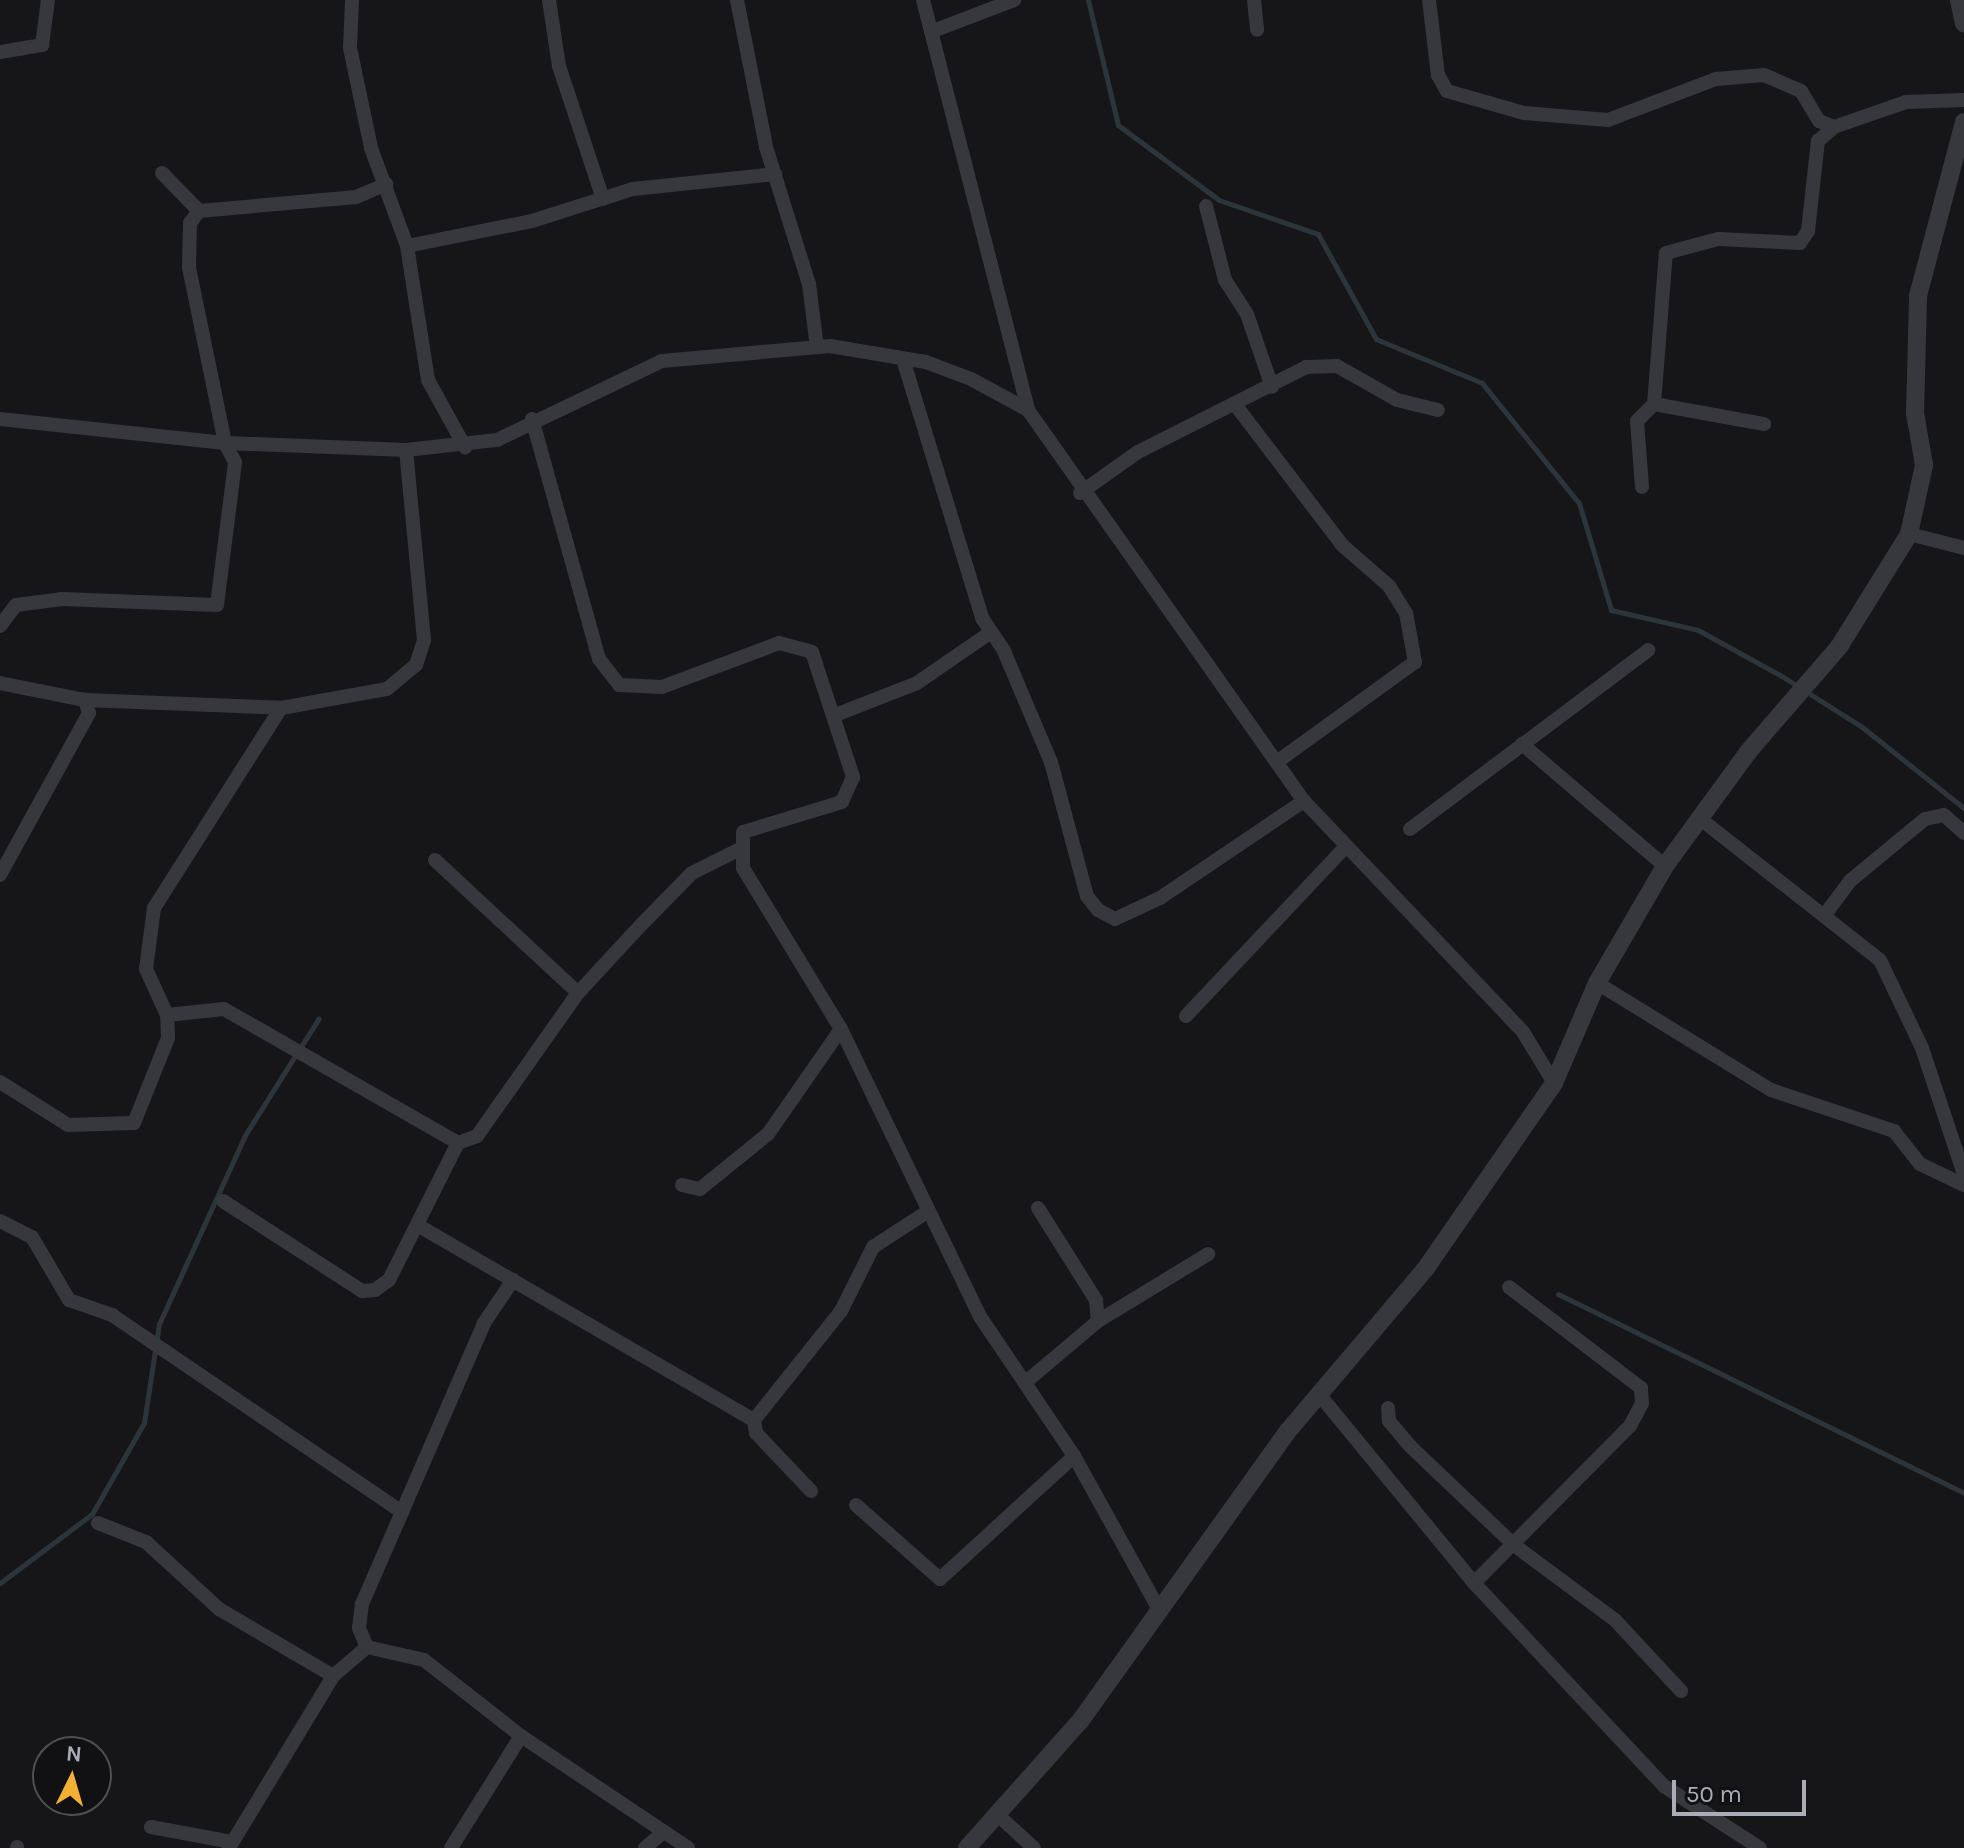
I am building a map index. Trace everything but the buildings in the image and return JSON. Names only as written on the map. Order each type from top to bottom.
[{"type":"street","points":[[0,52],[42,45],[48,0]]},
{"type":"street","points":[[352,0],[350,48],[386,184],[407,246],[428,380],[465,447]]},
{"type":"street","points":[[549,0],[559,66],[603,199]]},
{"type":"street","points":[[737,0],[775,174],[809,284],[817,347]]},
{"type":"street","points":[[923,0],[1028,410],[1080,493],[1281,759],[1304,801],[1523,1032],[1554,1083]]},
{"type":"street","points":[[933,31],[1014,0]]},
{"type":"street","points":[[1254,0],[1257,30]]},
{"type":"street","points":[[1429,0],[1438,75],[1447,91],[1472,99],[1524,113],[1608,120],[1716,79],[1764,75],[1801,91],[1819,121],[1834,127]]},
{"type":"street","points":[[1959,0],[1964,23]]},
{"type":"street","points":[[1642,487],[1637,421],[1654,404],[1666,253],[1718,239],[1800,243],[1808,231],[1818,141],[1834,127],[1906,102],[1964,100]]},
{"type":"street","points":[[967,1848],[1000,1817],[1160,1611],[1318,1393],[1426,1268],[1554,1083],[1597,983],[1665,866],[1698,817],[1839,647],[1909,534],[1924,465],[1915,413],[1918,296],[1964,122]]},
{"type":"street","points":[[162,173],[199,211]]},
{"type":"street","points":[[407,246],[707,177],[775,174]]},
{"type":"street","points":[[0,626],[16,605],[62,599],[217,605],[235,462],[225,443],[189,267],[190,223],[199,211],[356,197],[386,184]]},
{"type":"street","points":[[1206,206],[1225,280],[1247,314],[1272,387]]},
{"type":"street","points":[[0,419],[225,443],[406,450],[465,447],[497,440],[532,419],[662,361],[817,347],[903,359],[971,379],[1028,410]]},
{"type":"street","points":[[903,359],[988,634],[1004,651],[1051,762],[1087,896],[1115,919],[1160,898],[1304,801]]},
{"type":"street","points":[[1080,493],[1138,452],[1237,407],[1306,367],[1337,366],[1397,400],[1438,410]]},
{"type":"street","points":[[1654,404],[1764,424]]},
{"type":"street","points":[[1237,407],[1342,545],[1389,586],[1406,613],[1415,662],[1281,759]]},
{"type":"street","points":[[223,1201],[362,1291],[389,1280],[419,1226],[458,1143],[489,1122],[578,993],[692,873],[738,850],[753,826],[842,802],[853,777],[838,714],[802,645],[779,643],[662,687],[619,685],[599,659],[532,419]]},
{"type":"street","points":[[0,683],[85,700],[281,708],[387,689],[416,665],[424,610],[409,527],[406,450]]},
{"type":"street","points":[[1909,534],[1964,548]]},
{"type":"street","points":[[838,714],[917,683],[988,634]]},
{"type":"street","points":[[1410,829],[1648,650]]},
{"type":"street","points":[[0,875],[89,713],[85,700]]},
{"type":"street","points":[[0,1082],[68,1125],[134,1123],[160,1066],[167,1015],[146,969],[154,908],[281,708]]},
{"type":"street","points":[[1522,744],[1665,866]]},
{"type":"street","points":[[1824,916],[1850,881],[1925,819],[1944,815],[1964,833]]},
{"type":"street","points":[[1698,817],[1860,941],[1891,980],[1964,1174]]},
{"type":"street","points":[[1186,1016],[1346,846]]},
{"type":"street","points":[[738,850],[841,1029],[981,1318],[1027,1381],[1074,1456],[1160,1611]]},
{"type":"street","points":[[435,860],[578,993]]},
{"type":"street","points":[[1597,983],[1771,1090],[1894,1131],[1920,1164],[1964,1185]]},
{"type":"street","points":[[167,1015],[224,1009],[458,1143]]},
{"type":"street","points":[[682,1185],[700,1189],[768,1134],[841,1029]]},
{"type":"street","points":[[1038,1208],[1096,1300],[1098,1321]]},
{"type":"street","points":[[811,1491],[756,1433],[754,1420],[841,1311],[873,1247],[927,1212]]},
{"type":"street","points":[[0,1221],[32,1237],[69,1300],[112,1315],[402,1512]]},
{"type":"street","points":[[419,1226],[513,1280],[611,1344],[754,1420]]},
{"type":"street","points":[[1027,1381],[1098,1321],[1208,1254]]},
{"type":"street","points":[[367,1647],[359,1628],[362,1604],[484,1323],[513,1280]]},
{"type":"street","points":[[1474,1583],[1630,1426],[1642,1403],[1641,1388],[1509,1287]]},
{"type":"street","points":[[1318,1393],[1474,1583],[1664,1786],[1760,1848]]},
{"type":"street","points":[[1388,1408],[1389,1421],[1410,1446],[1514,1545],[1615,1620],[1681,1691]]},
{"type":"street","points":[[856,1505],[940,1579],[1074,1456]]},
{"type":"street","points":[[98,1523],[146,1542],[219,1609],[333,1676]]},
{"type":"street","points":[[151,1827],[231,1845],[333,1676],[367,1647]]},
{"type":"street","points":[[367,1647],[424,1660],[521,1736],[688,1848]]},
{"type":"street","points":[[451,1848],[521,1736]]},
{"type":"street","points":[[1000,1817],[1034,1848]]},
{"type":"street","points":[[645,1848],[662,1833]]},
{"type":"waterway","points":[[1088,0],[1118,125],[1219,200],[1318,234],[1376,339],[1482,383],[1579,503],[1611,610],[1698,630],[1780,675],[1862,727],[1964,808]]},
{"type":"waterway","points":[[0,1583],[92,1514],[144,1423],[159,1324],[245,1135],[319,1018]]},
{"type":"waterway","points":[[1558,1294],[1964,1493]]}]
